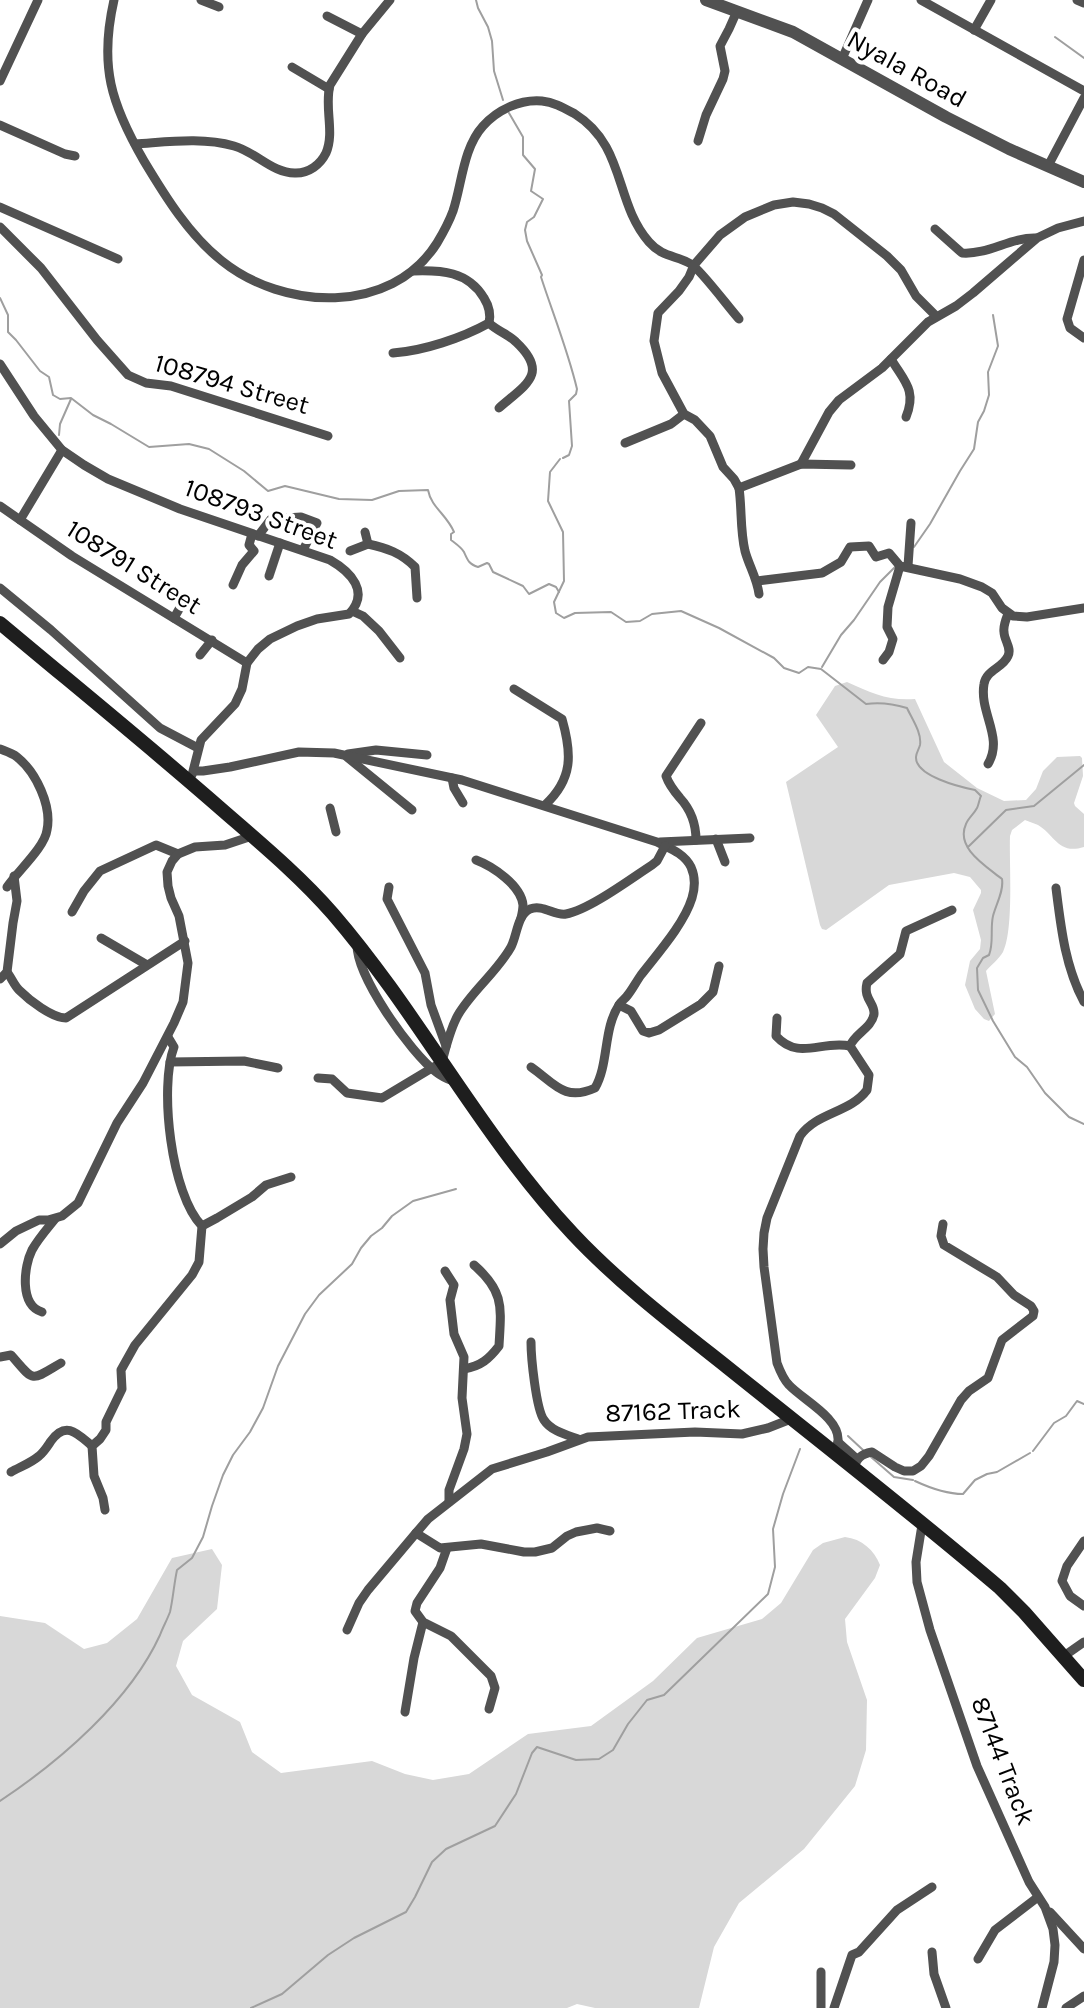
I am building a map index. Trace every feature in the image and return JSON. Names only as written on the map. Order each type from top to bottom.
[{"type":"main road","points":[[0,623],[192,776],[331,912],[413,1018],[437,1066],[456,1082],[510,1158],[573,1235],[634,1291],[791,1419],[836,1448],[922,1525],[1000,1588],[1084,1680]]},
{"type":"street","points":[[0,81],[38,0]]},
{"type":"street","points":[[114,0],[107,53],[117,109],[163,192],[208,249],[251,279],[273,289],[307,297],[344,297],[377,291],[395,283],[413,271],[436,244],[452,214],[474,138],[483,126],[505,109],[531,100],[557,104],[581,118],[599,134],[636,223],[645,237],[662,254],[694,265],[739,319]]},
{"type":"street","points":[[201,0],[219,7]]},
{"type":"street","points":[[135,144],[185,140],[218,143],[244,149],[287,172],[303,173],[319,163],[327,148],[329,89],[362,34],[390,0]]},
{"type":"street","name":"Nyala Road","points":[[706,0],[793,32],[946,117],[1084,182]]},
{"type":"street","points":[[842,59],[868,0]]},
{"type":"street","points":[[921,0],[1084,91]]},
{"type":"street","points":[[974,30],[991,0]]},
{"type":"street","points":[[1077,0],[1084,3]]},
{"type":"street","points":[[698,141],[725,71],[720,46],[737,11]]},
{"type":"street","points":[[327,16],[362,34]]},
{"type":"street","points":[[292,67],[329,89]]},
{"type":"street","points":[[1048,166],[1084,98]]},
{"type":"street","points":[[0,125],[75,156]]},
{"type":"street","points":[[759,594],[745,551],[739,488],[723,467],[710,436],[695,420],[684,414],[658,362],[654,333],[658,313],[720,235],[745,217],[774,205],[793,202],[809,204],[834,214],[887,256],[901,270],[916,296],[936,316]]},
{"type":"street","points":[[0,207],[118,259]]},
{"type":"street","points":[[801,464],[829,412],[839,400],[891,359],[916,333],[936,316],[965,300],[1037,238],[1084,221]]},
{"type":"street","name":"108794 Street","points":[[0,227],[41,268],[128,375],[146,383],[171,386],[328,436]]},
{"type":"street","points":[[935,229],[967,254],[1037,238]]},
{"type":"street","points":[[1084,260],[1067,319],[1070,328],[1084,338]]},
{"type":"street","points":[[413,271],[448,272],[468,279],[487,303],[489,323]]},
{"type":"street","points":[[393,353],[462,336],[489,323]]},
{"type":"street","points":[[489,323],[516,342],[533,368],[527,383],[499,408]]},
{"type":"street","points":[[891,359],[911,393],[906,417]]},
{"type":"street","name":"108793 Street","points":[[0,364],[34,416],[62,450],[135,492],[330,560],[342,567],[356,584],[359,597],[352,611]]},
{"type":"street","points":[[625,443],[671,424],[684,414]]},
{"type":"street","points":[[20,520],[62,450]]},
{"type":"street","points":[[739,488],[801,464],[851,465]]},
{"type":"street","name":"108791 Street","points":[[0,506],[72,556],[247,663]]},
{"type":"street","points":[[233,585],[242,565],[254,551],[249,545],[271,519],[301,517],[317,523],[303,550]]},
{"type":"street","points":[[883,660],[893,639],[887,627],[888,607],[910,544],[911,523]]},
{"type":"street","points":[[365,532],[368,544]]},
{"type":"street","points":[[269,576],[280,543]]},
{"type":"street","points":[[350,551],[368,544],[388,548],[405,557],[415,567],[417,598]]},
{"type":"street","points":[[757,581],[822,573],[841,562],[850,547],[869,546],[876,557],[889,553],[903,563],[982,587],[992,593],[1008,614],[1027,617],[1084,608]]},
{"type":"street","points":[[0,588],[160,728],[198,748]]},
{"type":"street","points":[[174,618],[186,597]]},
{"type":"street","points":[[400,658],[379,631],[363,616],[352,611],[317,619],[270,639],[247,663],[242,689],[235,704],[206,733],[198,748],[192,776],[299,752],[324,751],[452,778],[545,805],[661,844],[678,853],[691,867],[693,893],[683,916],[619,1005],[595,1088],[581,1092],[560,1091],[531,1067]]},
{"type":"street","points":[[988,764],[994,750],[994,739],[985,704],[984,684],[988,675],[1009,655],[1003,630],[1008,614]]},
{"type":"street","points":[[200,655],[212,640]]},
{"type":"street","points":[[514,689],[562,719],[569,758],[558,793],[545,805]]},
{"type":"street","points":[[696,840],[694,822],[666,776],[701,723]]},
{"type":"street","points":[[0,749],[16,756],[28,768],[41,792],[48,831],[32,857],[7,887]]},
{"type":"street","points":[[344,755],[376,750],[427,755]]},
{"type":"street","points":[[344,755],[412,810]]},
{"type":"street","points":[[452,778],[463,803]]},
{"type":"street","points":[[330,808],[336,832]]},
{"type":"street","points":[[0,1244],[16,1231],[39,1220],[62,1216],[78,1203],[117,1123],[168,1037],[183,1002],[188,963],[179,916],[168,886],[169,866],[178,854],[195,847],[225,845],[252,836]]},
{"type":"street","points":[[661,844],[750,838]]},
{"type":"street","points":[[716,839],[725,862]]},
{"type":"street","points":[[318,1078],[332,1079],[352,1095],[378,1099],[437,1066],[458,1015],[512,946],[524,913],[537,908],[568,913],[603,897],[652,865],[660,857],[661,844]]},
{"type":"street","points":[[72,912],[100,871],[156,845],[178,854]]},
{"type":"street","points":[[476,860],[488,864],[515,886],[523,903],[521,921]]},
{"type":"street","points":[[14,876],[17,910],[4,975],[56,1017],[62,1019],[71,1015],[185,941]]},
{"type":"street","points":[[389,887],[387,899],[425,973],[431,1005],[446,1046]]},
{"type":"street","points":[[1056,888],[1064,949],[1070,973],[1084,1002]]},
{"type":"street","points":[[850,1046],[874,1014],[866,996],[867,983],[900,954],[906,931],[952,910]]},
{"type":"street","points":[[101,938],[147,965]]},
{"type":"street","points":[[619,1005],[631,1011],[643,1031],[659,1030],[701,1004],[713,992],[719,966]]},
{"type":"street","points":[[777,1018],[776,1036],[788,1047],[850,1046]]},
{"type":"street","points":[[92,1446],[106,1430],[106,1422],[122,1389],[121,1370],[135,1345],[199,1262],[202,1226],[194,1218],[177,1176],[167,1082],[174,1047],[168,1037]]},
{"type":"street","points":[[836,1448],[836,1430],[824,1414],[790,1386],[781,1374],[763,1249],[767,1218],[800,1136],[815,1121],[853,1103],[867,1090],[869,1075],[850,1046]]},
{"type":"street","points":[[170,1062],[244,1061],[278,1068]]},
{"type":"street","points":[[202,1226],[252,1197],[266,1185],[291,1177]]},
{"type":"street","points":[[42,1312],[35,1310],[29,1301],[26,1267],[31,1252],[55,1219]]},
{"type":"street","points":[[855,1464],[864,1454],[874,1452],[904,1471],[913,1471],[921,1466],[961,1400],[988,1378],[1002,1340],[1034,1314],[1031,1306],[1014,1295],[997,1277],[944,1245],[941,1236],[943,1224]]},
{"type":"street","points":[[464,1369],[486,1361],[499,1346],[500,1301],[494,1285],[474,1265]]},
{"type":"street","points":[[445,1271],[454,1285],[450,1300],[454,1334],[463,1352],[462,1398],[467,1434],[449,1490],[449,1502]]},
{"type":"street","points":[[531,1342],[531,1362],[543,1420],[558,1431],[578,1439]]},
{"type":"street","points":[[0,1357],[13,1356],[32,1377],[38,1377],[61,1363]]},
{"type":"street","name":"87162 Track","points":[[347,1630],[359,1603],[428,1519],[492,1469],[578,1439],[604,1435],[695,1432],[742,1434],[791,1419]]},
{"type":"street","points":[[11,1472],[38,1458],[61,1431],[68,1429],[76,1432],[92,1446],[94,1476],[105,1510]]},
{"type":"street","name":"87144 Track","points":[[922,1525],[916,1562],[917,1582],[930,1630],[977,1766],[1053,1929],[1052,1975],[1042,2008]]},
{"type":"street","points":[[416,1533],[435,1546],[447,1548],[481,1544],[535,1552],[552,1548],[567,1536],[585,1529],[610,1531]]},
{"type":"street","points":[[1084,1541],[1067,1566],[1062,1581],[1070,1596],[1084,1606]]},
{"type":"street","points":[[447,1548],[440,1568],[415,1611],[423,1622],[451,1636],[491,1676],[495,1688],[489,1709]]},
{"type":"street","points":[[405,1712],[423,1622]]},
{"type":"street","points":[[1064,1656],[1084,1642]]},
{"type":"street","points":[[834,2008],[852,1955],[859,1952],[897,1910],[932,1887]]},
{"type":"street","points":[[978,1959],[995,1930],[1038,1897]]},
{"type":"street","points":[[1045,1907],[1084,1949]]},
{"type":"street","points":[[932,1952],[934,1974],[946,2008]]},
{"type":"street","points":[[821,1972],[821,2008]]},
{"type":"street","points":[[1066,2008],[1084,1996]]},
{"type":"shaded area","points":[[847,682],[888,697],[915,699],[944,762],[977,788],[1004,801],[1026,800],[1036,789],[1043,771],[1057,757],[1082,758],[1083,776],[1074,803],[1084,814],[1084,847],[1075,849],[1063,846],[1044,829],[1025,820],[1012,830],[1009,928],[1003,952],[986,971],[995,1014],[989,1021],[975,1009],[965,985],[970,961],[980,949],[981,940],[973,910],[981,890],[970,877],[954,873],[889,885],[826,930],[820,925],[786,782],[838,747],[816,715],[835,686]]},
{"type":"shaded area","points":[[845,1537],[867,1546],[880,1565],[875,1578],[845,1619],[847,1642],[867,1700],[866,1750],[855,1786],[804,1849],[739,1903],[714,1947],[699,2008],[595,2008],[577,2004],[567,2008],[0,2008],[0,1616],[45,1623],[84,1649],[107,1643],[137,1619],[172,1558],[212,1549],[222,1565],[217,1609],[183,1641],[176,1666],[192,1695],[240,1722],[252,1752],[281,1773],[372,1761],[405,1774],[433,1780],[469,1774],[528,1734],[591,1726],[653,1681],[697,1638],[762,1619],[781,1603],[813,1550],[823,1543]]},
{"type":"waterway","points":[[476,0],[492,41],[494,71],[503,100]]},
{"type":"waterway","points":[[1055,37],[1084,58]]},
{"type":"waterway","points":[[509,113],[523,137],[523,155],[535,169],[531,191],[543,199],[534,217],[527,222],[527,241],[542,275],[577,389],[569,401],[572,446],[569,455],[563,458]]},
{"type":"waterway","points":[[0,298],[8,315],[8,332],[40,371],[49,377],[53,395],[60,399],[71,398],[93,415],[149,447],[189,444],[209,449],[268,491],[285,486],[339,499],[372,500],[399,491],[428,490],[454,532],[451,540],[471,563],[478,567],[489,564],[493,572],[523,586],[529,594],[549,584],[559,592]]},
{"type":"waterway","points":[[914,547],[974,449],[978,422],[989,395],[988,372],[998,346],[993,315]]},
{"type":"waterway","points":[[59,435],[60,424],[71,399]]},
{"type":"waterway","points":[[560,459],[550,472],[548,501],[563,532],[564,581],[554,602],[556,613],[564,618],[575,613],[611,612],[626,622],[640,621],[652,614],[681,611],[774,658],[784,668],[799,673],[808,667],[821,669],[866,704],[907,708],[920,736],[916,757],[923,770],[949,783],[975,790],[981,796],[966,824],[965,841],[974,856],[1002,879],[1002,884],[993,916],[989,955],[977,968],[978,990],[1015,1057],[1069,1117],[1084,1124]]},
{"type":"waterway","points":[[822,667],[841,635],[880,582],[896,566]]},
{"type":"waterway","points":[[968,847],[1006,810],[1034,806],[1084,765]]},
{"type":"waterway","points":[[0,1801],[91,1728],[131,1683],[147,1659],[170,1612],[177,1570],[192,1558],[203,1537],[223,1475],[263,1408],[278,1366],[305,1314],[319,1295],[352,1264],[361,1248],[392,1216],[413,1201],[456,1189]]},
{"type":"waterway","points":[[1033,1451],[1054,1423],[1066,1416],[1077,1401],[1084,1404]]},
{"type":"waterway","points":[[848,1436],[863,1450]]},
{"type":"waterway","points":[[251,2008],[282,1994],[328,1955],[354,1938],[406,1912],[432,1862],[446,1849],[495,1826],[516,1794],[537,1747],[576,1760],[599,1759],[613,1750],[647,1700],[664,1695],[768,1594],[775,1567],[773,1529],[800,1449]]},
{"type":"waterway","points":[[915,1481],[939,1490],[963,1494],[975,1480],[997,1472],[1030,1453]]},
{"type":"waterway","points":[[871,1457],[894,1477],[913,1480]]}]
